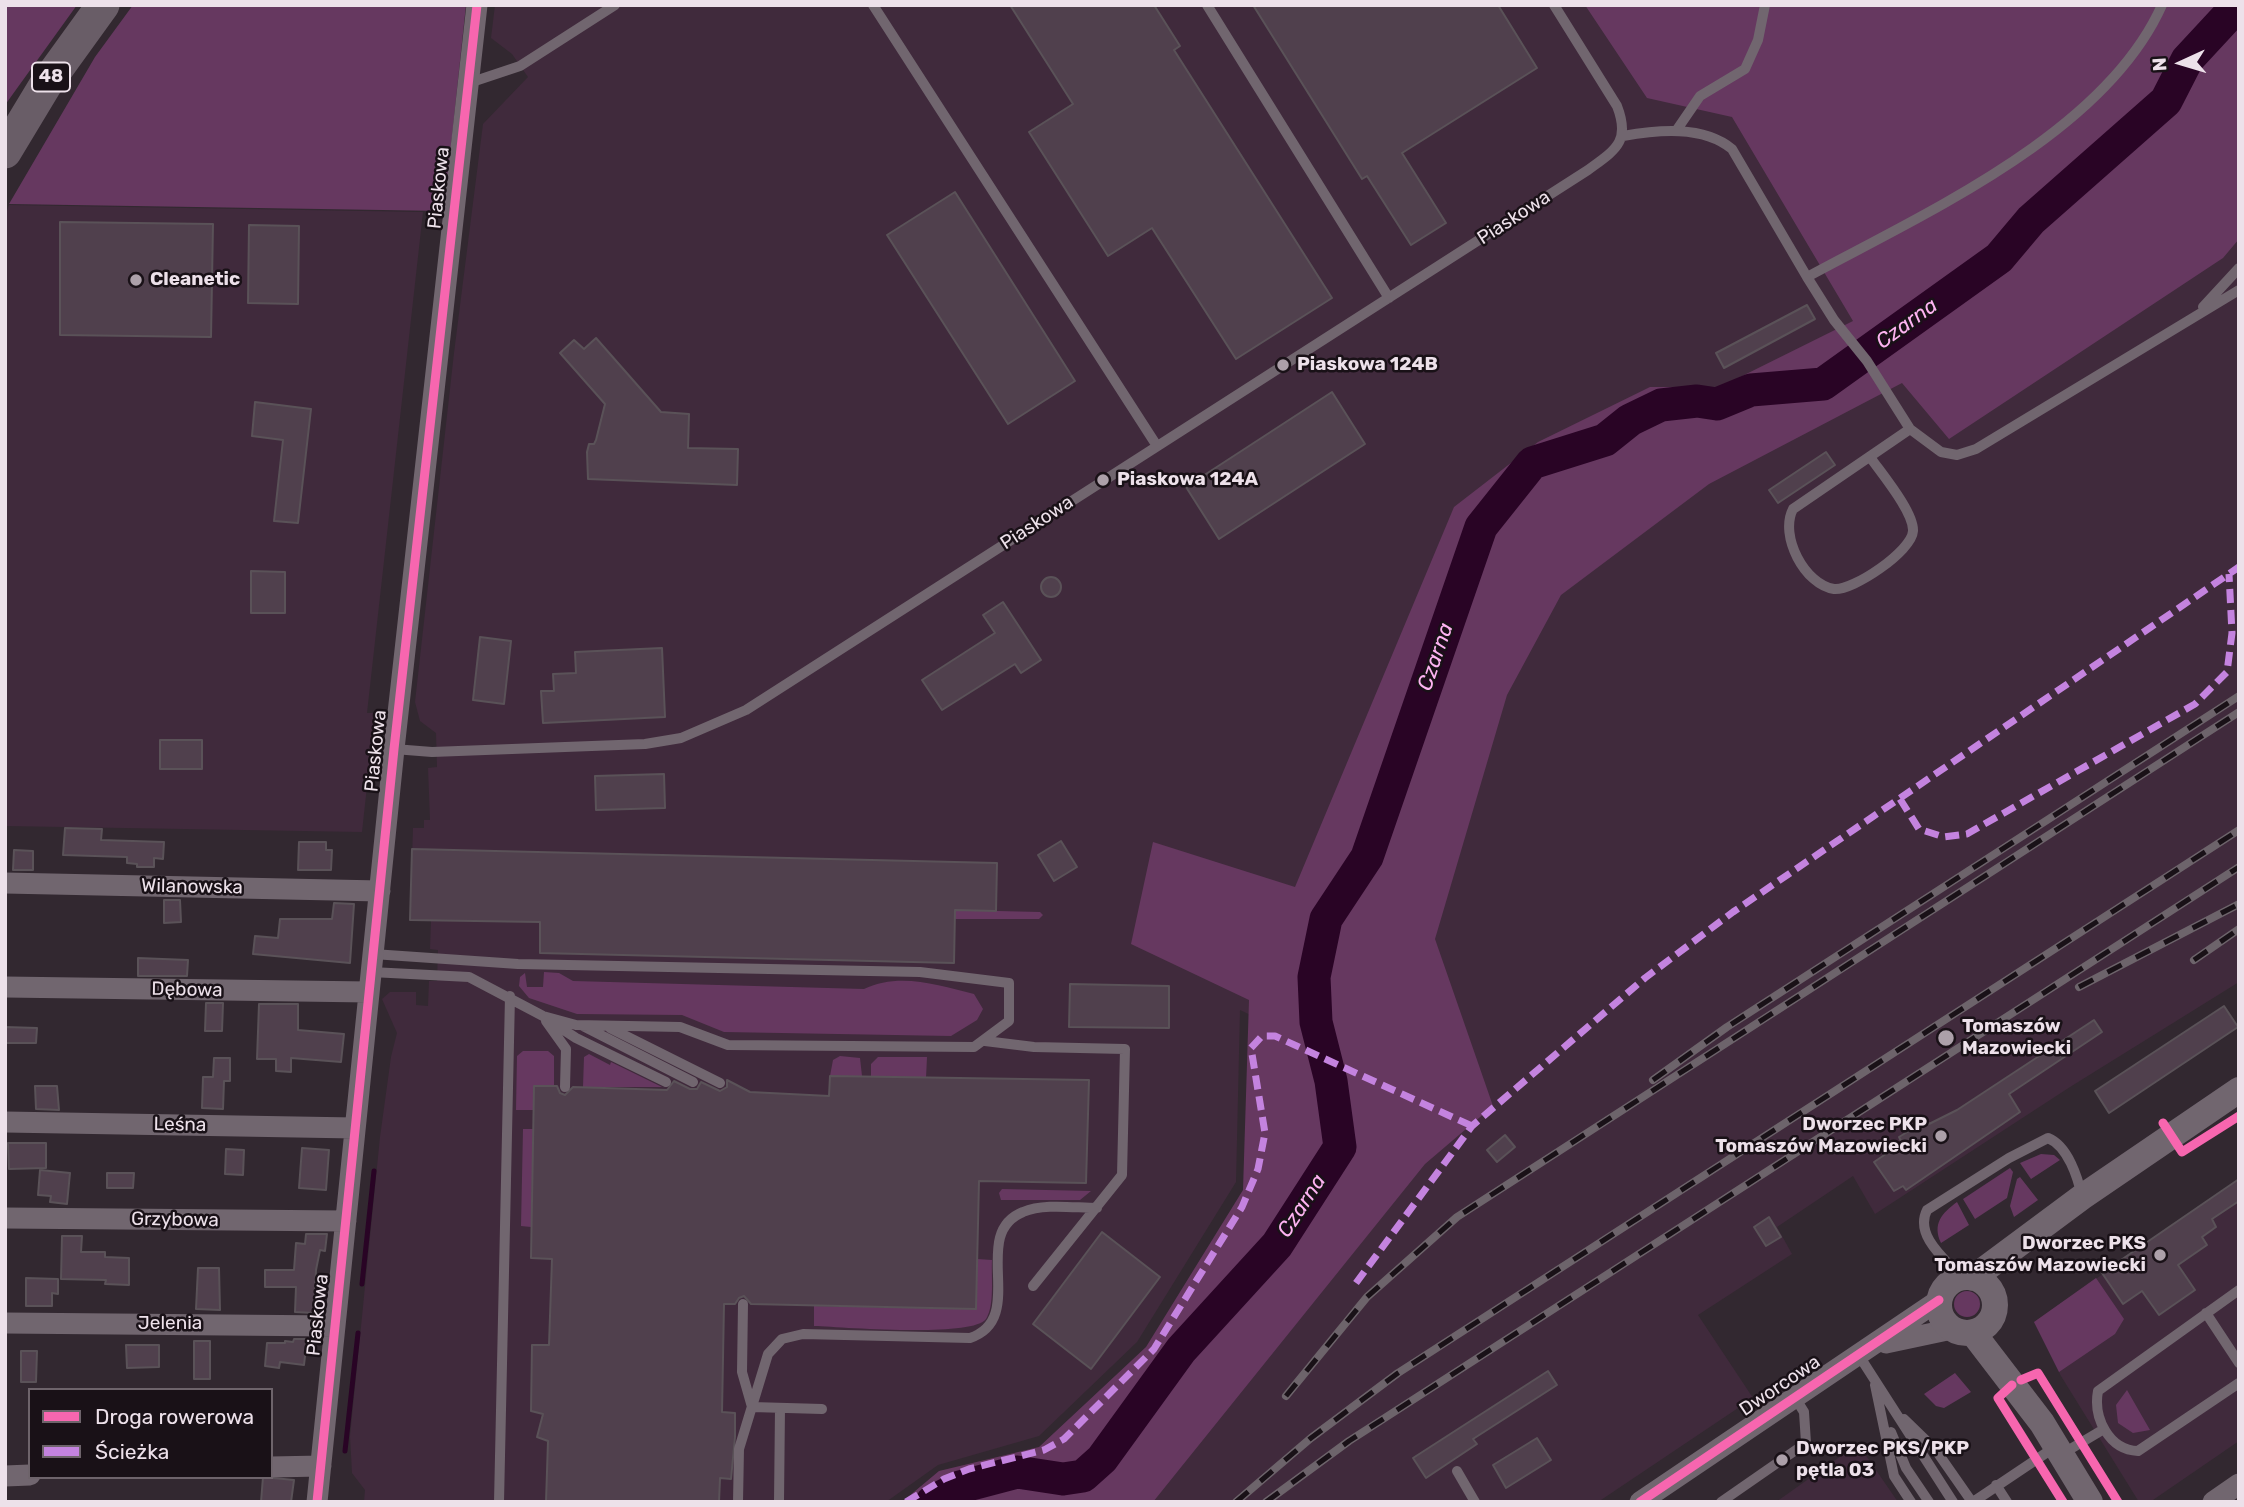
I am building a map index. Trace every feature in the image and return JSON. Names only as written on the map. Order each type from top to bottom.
[{"type":"main road","name":"48","points":[[5,152],[46,84],[103,5]]},
{"type":"street","name":"Piaskowa","points":[[317,1502],[394,749],[477,5]]},
{"type":"street","name":"Wilanowska","points":[[5,883],[380,891]]},
{"type":"street","name":"Dębowa","points":[[5,988],[371,973]]},
{"type":"street","points":[[1978,1321],[1944,1321],[1940,1300],[1951,1282],[1967,1278],[2044,1227],[2082,1197],[2239,1090]]},
{"type":"street","name":"Leśna","points":[[5,1122],[355,1128]]},
{"type":"street","name":"Grzybowa","points":[[5,1218],[346,1221]]},
{"type":"street","points":[[1978,1321],[2044,1227]]},
{"type":"street","points":[[1967,1278],[1983,1282],[1978,1321],[2090,1502]]},
{"type":"street","name":"Dworcowa","points":[[1640,1502],[1940,1300]]},
{"type":"street","name":"Dworcowa","points":[[1864,1351],[1978,1321]]},
{"type":"street","name":"Jelenia","points":[[5,1323],[335,1326]]},
{"type":"street","points":[[273,1467],[321,1466]]},
{"type":"street","points":[[5,1475],[28,1475]]},
{"type":"street","points":[[2213,1502],[2239,1484]]},
{"type":"lane","points":[[468,83],[520,66],[615,5]]},
{"type":"lane","points":[[873,5],[1157,446]]},
{"type":"lane","points":[[1207,5],[1389,298]]},
{"type":"lane","points":[[1553,5],[1618,106],[1623,122],[1623,136],[1652,131],[1676,131],[1723,142],[1732,149],[1834,320],[1867,362],[1910,429],[1941,452],[1957,455],[1976,449],[2239,290]]},
{"type":"lane","points":[[1676,131],[1700,96],[1745,69],[1758,40],[1765,5]]},
{"type":"lane","points":[[1807,277],[2021,158],[2069,120],[2138,51],[2162,5]]},
{"type":"lane","name":"Piaskowa","points":[[394,749],[432,752],[645,744],[681,738],[714,726],[746,710],[1588,170],[1613,151],[1623,136]]},
{"type":"lane","points":[[2195,316],[2239,268]]},
{"type":"lane","points":[[1870,457],[1910,516],[1913,531],[1909,543],[1900,554],[1850,586],[1838,590],[1825,587],[1813,579],[1791,547],[1787,520],[1793,509],[1910,429]]},
{"type":"lane","points":[[371,973],[518,964],[920,972],[1009,983],[1009,1021],[974,1047],[728,1045],[680,1027],[580,1025],[543,1016]]},
{"type":"lane","points":[[371,973],[469,977],[510,996],[576,1038],[666,1082]]},
{"type":"lane","points":[[499,1502],[510,996]]},
{"type":"lane","points":[[543,1016],[566,1049],[565,1087]]},
{"type":"lane","points":[[580,1025],[693,1082]]},
{"type":"lane","points":[[606,1026],[720,1083]]},
{"type":"lane","points":[[985,1041],[1034,1047],[1125,1049],[1122,1175],[1033,1286]]},
{"type":"lane","points":[[1967,1278],[1936,1250],[1923,1229],[1927,1210],[2009,1158],[2048,1138],[2055,1141],[2077,1176],[2082,1197]]},
{"type":"lane","points":[[738,1502],[740,1449],[768,1354],[774,1346],[792,1335],[970,1338],[983,1334],[995,1318],[999,1243],[1007,1223],[1025,1211],[1040,1208],[1097,1208]]},
{"type":"lane","points":[[2239,1290],[2098,1391],[2098,1411],[2104,1429],[2122,1448],[2138,1451],[2239,1383]]},
{"type":"lane","points":[[743,1304],[742,1372],[752,1407]]},
{"type":"lane","points":[[2206,1313],[2239,1363]]},
{"type":"lane","points":[[1864,1351],[1884,1416],[1906,1468],[1929,1502]]},
{"type":"lane","points":[[1871,1372],[1922,1458],[1953,1502]]},
{"type":"lane","points":[[1721,1502],[1806,1443],[1804,1412],[1794,1396]]},
{"type":"lane","points":[[752,1407],[822,1409]]},
{"type":"lane","points":[[779,1502],[780,1408]]},
{"type":"lane","points":[[1895,1410],[1935,1449],[1973,1502],[1996,1485],[2104,1429]]},
{"type":"lane","points":[[1884,1416],[1894,1476],[1912,1502]]},
{"type":"lane","points":[[1457,1471],[1475,1502]]},
{"type":"lane","points":[[1996,1485],[2007,1502]]},
{"type":"shaded area","points":[[5,5],[77,5],[5,105]]},
{"type":"shaded area","points":[[133,5],[466,5],[444,211],[9,204],[95,57]]},
{"type":"shaded area","points":[[495,5],[2239,5],[2239,982],[2070,1087],[1875,1214],[1853,1176],[1777,1227],[1792,1254],[1698,1315],[1753,1398],[1598,1502],[989,1502],[1461,1115],[1240,1010],[1236,1182],[1137,1342],[1039,1436],[938,1465],[886,1502],[364,1502],[365,1490],[352,1473],[350,1436],[380,1137],[397,1033],[382,999],[390,992],[416,992],[416,1005],[428,1006],[429,981],[437,981],[438,950],[430,949],[431,921],[410,920],[413,828],[424,828],[424,820],[430,820],[428,768],[437,767],[436,733],[420,721],[415,702],[454,353],[483,124],[528,77],[512,54],[491,38]]},
{"type":"shaded area","points":[[1585,5],[2239,5],[2239,239],[2223,258],[1949,439],[1902,383],[1709,484],[1561,595],[1507,695],[1435,939],[1493,1106],[1425,1164],[1153,1502],[902,1502],[939,1471],[1039,1447],[1146,1347],[1243,1190],[1249,1000],[1131,944],[1153,842],[1295,887],[1454,507],[1538,442],[1650,387],[1720,387],[1853,321],[1732,117],[1647,98]]},
{"type":"shaded area","points":[[9,205],[423,212],[367,713],[375,713],[362,832],[5,826],[5,217]]},
{"type":"shaded area","points":[[955,910],[1040,912],[1043,915],[1039,919],[955,919]]},
{"type":"shaded area","points":[[544,972],[559,973],[573,981],[864,989],[891,981],[919,982],[974,994],[983,1009],[977,1020],[951,1036],[724,1032],[682,1015],[577,1014],[529,998],[519,986],[520,977],[525,973],[527,987],[543,987]]},
{"type":"shaded area","points":[[523,1051],[548,1051],[554,1056],[554,1086],[534,1110],[516,1110],[517,1056]]},
{"type":"shaded area","points":[[589,1054],[662,1087],[583,1087],[584,1057]]},
{"type":"shaded area","points":[[840,1056],[860,1058],[862,1076],[830,1076],[833,1060]]},
{"type":"shaded area","points":[[878,1057],[927,1057],[926,1078],[871,1077],[871,1064]]},
{"type":"shaded area","points":[[523,1129],[533,1129],[531,1227],[521,1226]]},
{"type":"shaded area","points":[[2041,1154],[2054,1155],[2060,1160],[2031,1179],[2020,1163]]},
{"type":"shaded area","points":[[2010,1168],[2013,1172],[2007,1198],[1975,1219],[1963,1199]]},
{"type":"shaded area","points":[[2020,1177],[2038,1200],[2014,1217],[2010,1206],[2017,1179]]},
{"type":"shaded area","points":[[2239,1179],[2239,1441],[2150,1502],[2139,1502],[2061,1376],[2034,1322]]},
{"type":"shaded area","points":[[1002,1189],[1091,1191],[1080,1200],[1001,1200],[999,1193]]},
{"type":"shaded area","points":[[1957,1202],[1969,1225],[1941,1243],[1938,1225],[1947,1210]]},
{"type":"shaded area","points":[[977,1259],[992,1260],[992,1290],[989,1313],[986,1319],[976,1325],[933,1330],[814,1326],[814,1306],[976,1309]]},
{"type":"shaded area","points":[[2096,1278],[2124,1319],[2115,1334],[2059,1372],[2034,1322]]},
{"type":"shaded area","points":[[1967,1291],[1976,1295],[1980,1304],[1976,1313],[1967,1317],[1958,1313],[1954,1304],[1958,1295]]},
{"type":"shaded area","points":[[1955,1373],[1971,1392],[1944,1408],[1936,1406],[1924,1394]]},
{"type":"shaded area","points":[[2127,1390],[2150,1430],[2133,1433],[2118,1423],[2116,1405]]},
{"type":"shaded area","points":[[1858,1444],[1898,1502],[1776,1502]]},
{"type":"building","points":[[1010,5],[1154,5],[1180,46],[1174,50],[1332,298],[1236,359],[1152,228],[1108,256],[1029,132],[1073,104]]},
{"type":"building","points":[[1253,5],[1498,5],[1537,68],[1402,153],[1446,223],[1411,245],[1367,176],[1362,179]]},
{"type":"building","points":[[955,192],[1075,381],[1008,424],[887,235]]},
{"type":"building","name":"Cleanetic","points":[[60,222],[213,224],[211,337],[60,335]]},
{"type":"building","points":[[249,225],[299,226],[298,304],[248,303]]},
{"type":"building","points":[[1807,305],[1815,319],[1724,368],[1716,353]]},
{"type":"building","points":[[596,338],[661,412],[689,414],[688,448],[738,449],[737,485],[588,479],[587,452],[589,444],[594,444],[596,440],[605,404],[560,353],[574,340],[584,349]]},
{"type":"building","points":[[1332,392],[1365,444],[1219,539],[1186,487]]},
{"type":"building","points":[[255,402],[311,409],[298,523],[274,521],[283,440],[252,436]]},
{"type":"building","points":[[1826,452],[1835,465],[1778,503],[1769,490]]},
{"type":"building","points":[[251,571],[285,572],[285,613],[251,613]]},
{"type":"building","points":[[1051,577],[1058,580],[1061,587],[1058,594],[1051,597],[1044,594],[1041,587],[1044,580]]},
{"type":"building","points":[[1003,602],[1041,660],[1021,673],[1015,664],[942,710],[922,680],[995,633],[983,615]]},
{"type":"building","points":[[480,637],[511,641],[504,704],[473,700]]},
{"type":"building","points":[[662,648],[665,717],[543,723],[541,691],[554,691],[553,674],[576,673],[575,652]]},
{"type":"building","points":[[160,740],[202,740],[202,769],[160,769]]},
{"type":"building","points":[[664,774],[665,808],[596,810],[595,776]]},
{"type":"building","points":[[65,828],[102,829],[101,840],[164,842],[163,859],[154,858],[154,867],[137,867],[137,864],[127,863],[127,857],[63,855]]},
{"type":"building","points":[[1061,841],[1077,867],[1054,881],[1038,855]]},
{"type":"building","points":[[299,842],[326,842],[326,850],[332,850],[331,870],[298,870]]},
{"type":"building","points":[[412,849],[997,863],[996,911],[955,910],[954,963],[540,953],[540,922],[410,920]]},
{"type":"building","points":[[14,850],[33,851],[33,870],[13,870]]},
{"type":"building","points":[[164,900],[180,900],[181,922],[164,923]]},
{"type":"building","points":[[334,903],[354,904],[350,963],[253,954],[255,936],[278,938],[280,919],[332,919]]},
{"type":"building","points":[[138,958],[188,960],[187,976],[138,976]]},
{"type":"building","points":[[1070,984],[1169,986],[1169,1028],[1069,1027]]},
{"type":"building","points":[[206,1003],[223,1003],[222,1031],[205,1031]]},
{"type":"building","points":[[259,1004],[298,1004],[298,1030],[344,1034],[341,1062],[291,1058],[291,1072],[276,1071],[276,1059],[257,1059]]},
{"type":"building","points":[[2224,1006],[2238,1027],[2109,1113],[2095,1091]]},
{"type":"building","name":"Dworzec PKP Tomaszów Mazowiecki","points":[[2094,1020],[2102,1032],[2009,1094],[2020,1112],[1906,1190],[1903,1186],[1894,1191],[1874,1162],[1902,1143],[1899,1137],[1927,1120],[1929,1124],[1957,1110]]},
{"type":"building","points":[[5,1027],[37,1028],[36,1043],[5,1043]]},
{"type":"building","points":[[214,1058],[230,1058],[230,1081],[224,1081],[223,1109],[202,1108],[203,1077],[213,1077]]},
{"type":"building","points":[[830,1076],[1089,1080],[1086,1183],[979,1181],[976,1309],[751,1304],[744,1296],[735,1304],[724,1304],[722,1412],[735,1413],[735,1437],[731,1479],[720,1478],[719,1502],[546,1502],[548,1441],[537,1437],[543,1414],[531,1411],[532,1345],[549,1345],[552,1259],[531,1258],[534,1086],[557,1086],[560,1093],[565,1095],[573,1087],[667,1090],[674,1081],[690,1089],[697,1089],[701,1082],[720,1091],[727,1087],[727,1080],[750,1092],[829,1096]]},
{"type":"building","points":[[35,1086],[57,1086],[59,1110],[36,1109]]},
{"type":"building","points":[[1505,1135],[1515,1147],[1497,1162],[1487,1150]]},
{"type":"building","points":[[8,1143],[46,1143],[46,1168],[9,1169]]},
{"type":"building","points":[[302,1148],[329,1150],[326,1190],[299,1188]]},
{"type":"building","points":[[226,1149],[244,1150],[243,1175],[225,1174]]},
{"type":"building","points":[[40,1170],[70,1173],[67,1204],[50,1202],[51,1196],[38,1195]]},
{"type":"building","points":[[107,1173],[134,1173],[133,1188],[107,1188]]},
{"type":"building","name":"Dworzec PKS Tomaszów Mazowiecki","points":[[2239,1179],[2239,1201],[2212,1219],[2216,1227],[2202,1237],[2207,1245],[2178,1265],[2195,1290],[2159,1315],[2142,1291],[2123,1304],[2102,1273]]},
{"type":"building","points":[[1769,1217],[1781,1237],[1766,1246],[1754,1227]]},
{"type":"building","points":[[1102,1232],[1160,1277],[1091,1369],[1033,1324]]},
{"type":"building","points":[[306,1234],[327,1234],[325,1251],[320,1250],[316,1270],[314,1313],[295,1312],[296,1287],[265,1287],[265,1270],[294,1270],[296,1243],[305,1244]]},
{"type":"building","points":[[62,1236],[82,1236],[81,1252],[105,1252],[105,1257],[129,1258],[129,1285],[105,1284],[106,1280],[61,1279]]},
{"type":"building","points":[[198,1268],[219,1268],[220,1310],[196,1309]]},
{"type":"building","points":[[26,1278],[58,1279],[58,1294],[52,1293],[52,1306],[26,1306]]},
{"type":"building","points":[[294,1339],[307,1339],[304,1365],[280,1362],[279,1368],[265,1366],[267,1343],[293,1342]]},
{"type":"building","points":[[194,1341],[210,1341],[210,1379],[194,1379]]},
{"type":"building","points":[[126,1345],[159,1345],[159,1367],[127,1368]]},
{"type":"building","points":[[21,1351],[37,1351],[36,1382],[21,1382]]},
{"type":"building","points":[[1548,1371],[1557,1385],[1473,1439],[1477,1444],[1426,1478],[1413,1458]]},
{"type":"building","points":[[1537,1438],[1551,1460],[1506,1488],[1493,1465]]},
{"type":"building","points":[[263,1479],[294,1480],[291,1502],[261,1502]]},
{"type":"waterway","name":"Czarna","points":[[932,1502],[960,1487],[1017,1472],[1063,1479],[1083,1476],[1102,1459],[1181,1350],[1277,1245],[1340,1147],[1331,1081],[1316,1022],[1314,977],[1326,919],[1367,857],[1481,527],[1532,463],[1605,440],[1630,420],[1661,405],[1697,401],[1717,404],[1751,390],[1823,384],[1999,258],[2031,220],[2166,101],[2187,60],[2238,5]]},
{"type":"waterway","points":[[362,1284],[374,1171]]},
{"type":"waterway","points":[[345,1451],[358,1333]]},
{"type":"railway","points":[[1653,1080],[1727,1027],[2239,696]]},
{"type":"railway","points":[[1286,1396],[1367,1297],[1457,1217],[2239,712]]},
{"type":"railway","points":[[1236,1502],[1311,1438],[1398,1373],[2239,830]]},
{"type":"railway","points":[[1266,1502],[1349,1441],[2239,867]]},
{"type":"railway","points":[[2079,987],[2239,904]]},
{"type":"railway","points":[[2194,960],[2239,929]]},
{"type":"marked path","points":[[1356,1283],[1472,1126],[1645,978],[1733,912],[2239,567]]},
{"type":"marked path","points":[[1900,799],[1919,829],[1944,837],[1967,834],[2195,704],[2227,672],[2232,633],[2229,574]]},
{"type":"marked path","points":[[906,1502],[944,1479],[969,1469],[1044,1450],[1064,1439],[1154,1349],[1242,1207],[1258,1169],[1265,1133],[1251,1048],[1262,1036],[1275,1036],[1472,1126]]},
{"type":"cycle path","points":[[317,1502],[394,749],[477,5]]},
{"type":"cycle path","points":[[2163,1123],[2182,1152],[2239,1116]]},
{"type":"cycle path","points":[[1640,1502],[1939,1300]]},
{"type":"cycle path","points":[[2021,1380],[2038,1373],[2118,1502]]},
{"type":"cycle path","points":[[2012,1385],[1998,1398],[2063,1502]]},
{"type":"place","name":"Cleanetic","points":[[136,280]]},
{"type":"place","name":"Piaskowa 124B","points":[[1283,365]]},
{"type":"place","name":"Piaskowa 124A","points":[[1103,480]]},
{"type":"place","name":"Tomaszów Mazowiecki","points":[[1946,1038]]},
{"type":"place","name":"Dworzec PKP Tomaszów Mazowiecki","points":[[1941,1136]]},
{"type":"place","name":"Dworzec PKS Tomaszów Mazowiecki","points":[[2160,1255]]},
{"type":"place","name":"Dworzec PKS/PKP pętla 03","points":[[1782,1460]]}]
